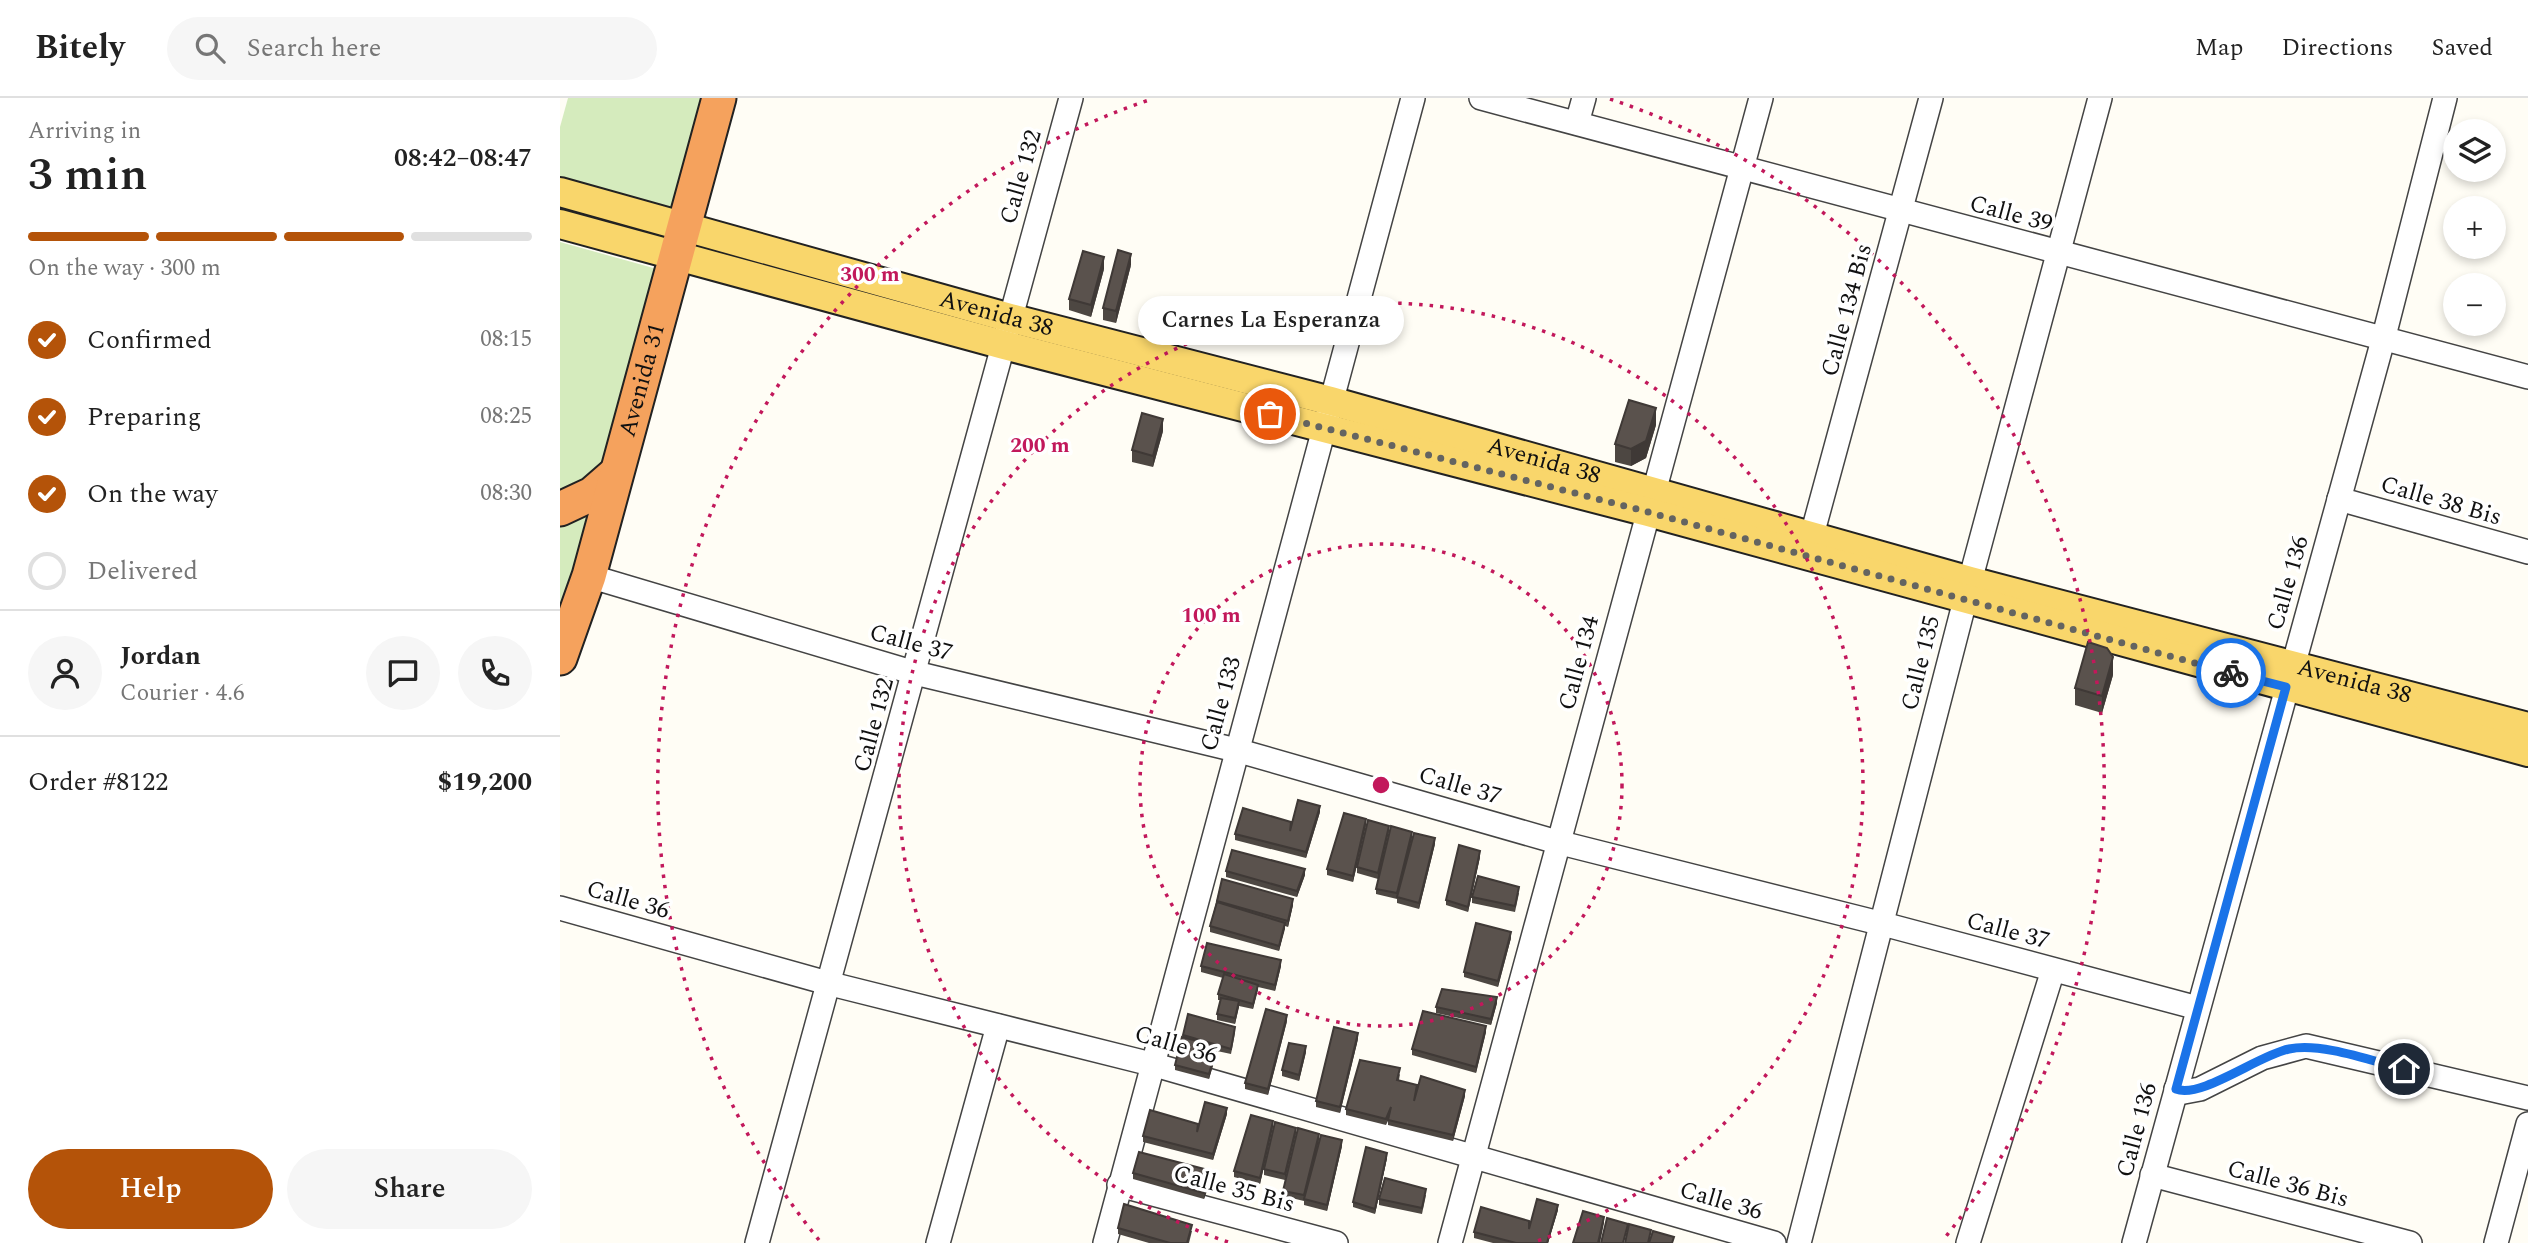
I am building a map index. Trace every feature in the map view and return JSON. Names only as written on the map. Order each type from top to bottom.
[{"type":"highway","name":"Avenida 31","points":[[560,658],[589,576],[719,98]]},
{"type":"highway","points":[[560,509],[592,494],[615,474]]},
{"type":"main road","name":"Avenida 38","points":[[560,192],[680,240],[1007,331],[1327,414],[2289,676],[2528,752]]},
{"type":"main road","name":"Avenida 38","points":[[560,224],[680,240]]},
{"type":"main road","name":"Avenida 38","points":[[1650,501],[1812,535],[1967,590]]},
{"type":"main road","name":"Avenida 38","points":[[2289,676],[2528,727]]},
{"type":"street","name":"Calle 132","points":[[758,1243],[831,984],[1071,98]]},
{"type":"street","name":"Calle 133","points":[[1105,1243],[1413,98]]},
{"type":"street","name":"Calle 39","points":[[1481,98],[2528,377]]},
{"type":"street","points":[[1577,123],[1584,98]]},
{"type":"street","name":"Calle 134","points":[[1450,1243],[1761,98]]},
{"type":"street","name":"Calle 134 Bis","points":[[1812,535],[1931,98]]},
{"type":"street","name":"Calle 135","points":[[1799,1243],[1967,590],[2100,98]]},
{"type":"street","name":"Calle 136","points":[[2134,1243],[2384,340],[2445,98]]},
{"type":"street","name":"Calle 38 Bis","points":[[2339,499],[2528,552]]},
{"type":"street","name":"Calle 37","points":[[589,576],[915,673],[1236,750],[1558,842],[1882,923],[2197,1008]]},
{"type":"street","name":"Calle 36","points":[[560,908],[831,984],[1154,1065],[1774,1243]]},
{"type":"street","points":[[1968,1243],[2053,970]]},
{"type":"street","points":[[937,1243],[998,1026]]},
{"type":"street","points":[[2176,1089],[2184,1092],[2200,1089],[2262,1058],[2306,1046],[2528,1098]]},
{"type":"street","points":[[2496,1243],[2528,1124]]},
{"type":"street","name":"Calle 36 Bis","points":[[2152,1175],[2410,1243]]},
{"type":"street","name":"Calle 35 Bis","points":[[1119,1185],[1336,1243]]},
{"type":"green space","points":[[568,98],[704,98],[674,208],[560,178],[560,127]]},
{"type":"green space","points":[[560,242],[657,269],[610,452],[594,481],[560,500]]},
{"type":"green space","points":[[595,504],[560,622],[560,517]]},
{"type":"building","points":[[1118,250],[1131,254],[1116,311],[1103,308]]},
{"type":"building","points":[[1083,251],[1104,257],[1091,305],[1069,299]]},
{"type":"building","points":[[1629,400],[1656,408],[1646,441],[1631,449],[1615,444]]},
{"type":"building","points":[[1142,413],[1163,419],[1153,456],[1132,450]]},
{"type":"building","points":[[2088,642],[2107,648],[2113,657],[2102,696],[2075,688]]},
{"type":"building","points":[[1298,800],[1320,806],[1306,852],[1235,834],[1243,808],[1291,822],[1290,831]]},
{"type":"building","points":[[1344,813],[1366,819],[1353,876],[1327,869]]},
{"type":"building","points":[[1368,820],[1389,826],[1378,873],[1357,867]]},
{"type":"building","points":[[1391,826],[1412,832],[1397,893],[1376,889]]},
{"type":"building","points":[[1414,833],[1435,838],[1419,903],[1397,897]]},
{"type":"building","points":[[1459,845],[1480,851],[1468,907],[1446,900]]},
{"type":"building","points":[[1232,850],[1305,869],[1297,891],[1226,871]]},
{"type":"building","points":[[1478,876],[1519,887],[1515,906],[1472,897]]},
{"type":"building","points":[[1222,879],[1293,899],[1288,921],[1217,901]]},
{"type":"building","points":[[1217,902],[1285,923],[1279,946],[1210,926]]},
{"type":"building","points":[[1476,923],[1511,932],[1498,981],[1464,972]]},
{"type":"building","points":[[1207,943],[1281,960],[1275,985],[1201,966]]},
{"type":"building","points":[[1224,974],[1258,985],[1253,1004],[1218,994]]},
{"type":"building","points":[[1442,989],[1497,997],[1491,1019],[1436,1007]]},
{"type":"building","points":[[1221,998],[1239,1001],[1235,1018],[1217,1014]]},
{"type":"building","points":[[1266,1009],[1287,1015],[1268,1089],[1245,1083]]},
{"type":"building","points":[[1423,1011],[1486,1026],[1476,1067],[1412,1049]]},
{"type":"building","points":[[1188,1014],[1235,1027],[1231,1049],[1183,1035]]},
{"type":"building","points":[[1334,1027],[1358,1033],[1340,1107],[1316,1101]]},
{"type":"building","points":[[1182,1037],[1217,1046],[1209,1074],[1175,1065]]},
{"type":"building","points":[[1289,1043],[1306,1046],[1299,1075],[1282,1070]]},
{"type":"building","points":[[1360,1060],[1400,1068],[1397,1080],[1417,1085],[1414,1101],[1421,1076],[1465,1090],[1453,1135],[1388,1120],[1391,1107],[1386,1119],[1346,1109]]},
{"type":"building","points":[[1205,1102],[1227,1108],[1213,1154],[1143,1136],[1150,1110],[1198,1124],[1197,1132]]},
{"type":"building","points":[[1251,1115],[1273,1121],[1260,1178],[1234,1171]]},
{"type":"building","points":[[1275,1122],[1296,1128],[1285,1174],[1264,1169]]},
{"type":"building","points":[[1298,1128],[1319,1134],[1304,1195],[1283,1191]]},
{"type":"building","points":[[1321,1135],[1342,1140],[1327,1205],[1304,1199]]},
{"type":"building","points":[[1366,1147],[1387,1153],[1375,1209],[1353,1202]]},
{"type":"building","points":[[1139,1152],[1212,1171],[1204,1193],[1133,1173]]},
{"type":"building","points":[[1385,1178],[1426,1189],[1422,1208],[1379,1199]]},
{"type":"building","points":[[1537,1199],[1558,1205],[1547,1243],[1516,1243],[1474,1232],[1481,1207],[1529,1221],[1529,1229]]},
{"type":"building","points":[[1124,1204],[1192,1225],[1187,1243],[1170,1243],[1118,1228]]},
{"type":"building","points":[[1583,1211],[1604,1217],[1598,1243],[1573,1243]]},
{"type":"building","points":[[1607,1218],[1628,1224],[1623,1243],[1601,1243]]},
{"type":"building","points":[[1629,1224],[1651,1230],[1648,1243],[1625,1243]]},
{"type":"building","points":[[1653,1231],[1674,1237],[1672,1243],[1649,1243]]},
{"type":"way so far","points":[[1270,414],[1648,512],[2231,673]]},
{"type":"place","name":"Carnes La Esperanza","points":[[1270,414]]},
{"type":"route","points":[[2231,673],[2286,687],[2176,1089],[2184,1092],[2200,1089],[2262,1058],[2287,1049],[2306,1046],[2404,1069]]}]
